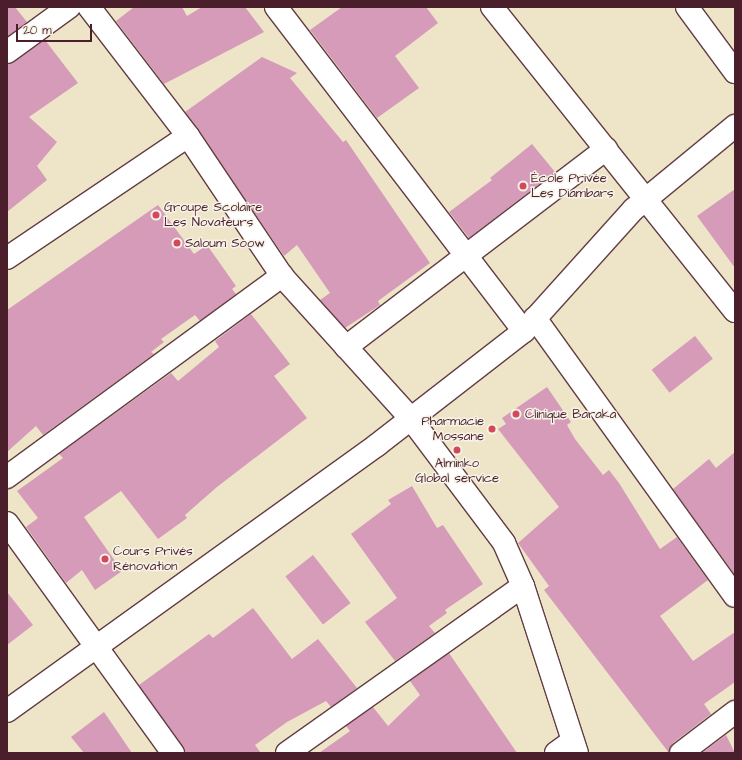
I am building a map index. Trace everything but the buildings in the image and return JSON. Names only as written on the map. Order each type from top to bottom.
[{"type":"street","points":[[7,52],[69,7]]},
{"type":"street","points":[[276,7],[465,258],[530,325],[735,596]]},
{"type":"street","points":[[492,7],[606,149],[647,197],[735,311]]},
{"type":"street","points":[[687,7],[735,72]]},
{"type":"street","points":[[96,9],[188,136],[282,276],[411,419],[504,543],[523,586],[568,749]]},
{"type":"street","points":[[7,710],[411,419],[530,325],[647,197],[735,126]]},
{"type":"street","points":[[7,258],[188,136]]},
{"type":"street","points":[[346,347],[465,258],[606,149]]},
{"type":"street","points":[[7,477],[282,276]]},
{"type":"street","points":[[7,523],[94,646],[173,753]]},
{"type":"street","points":[[287,753],[523,586]]},
{"type":"street","points":[[681,753],[735,712]]},
{"type":"place","name":"École Privée Les Diambars","points":[[523,186]]},
{"type":"place","name":"Groupe Scolaire Les Novateurs","points":[[156,215]]},
{"type":"place","name":"Saloum Soow","points":[[177,243]]},
{"type":"place","name":"Clinique Baraka","points":[[516,414]]},
{"type":"place","name":"Pharmacie Mossane","points":[[492,429]]},
{"type":"place","name":"Alminko Global service","points":[[457,450]]},
{"type":"place","name":"Cours Privés Rénovation","points":[[105,559]]}]
